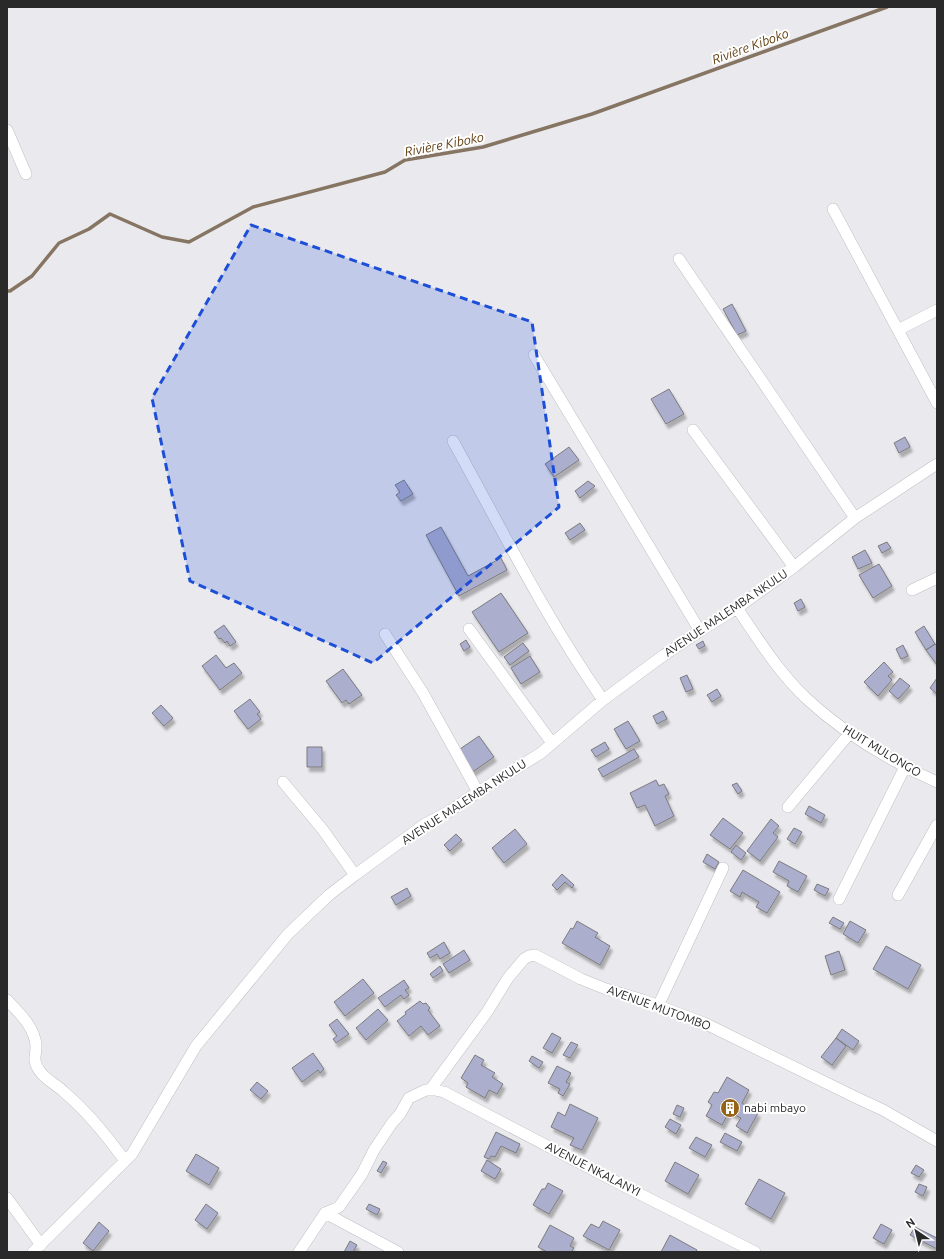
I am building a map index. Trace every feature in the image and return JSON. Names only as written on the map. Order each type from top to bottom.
[{"type":"street","points":[[7,130],[26,174]]},
{"type":"street","points":[[834,209],[937,403]]},
{"type":"street","points":[[679,259],[855,518]]},
{"type":"street","points":[[898,330],[937,310]]},
{"type":"street","points":[[534,355],[700,630]]},
{"type":"street","points":[[693,430],[794,567]]},
{"type":"street","points":[[453,441],[547,610],[578,663],[603,700]]},
{"type":"street","name":"AVENUE MALEMBA NKULU","points":[[37,1249],[57,1227],[136,1150],[196,1046],[288,934],[317,905],[355,875],[429,822],[448,812],[529,761],[552,744],[603,700],[700,630],[737,608],[794,567],[855,518],[937,464]]},
{"type":"street","points":[[912,590],[937,578]]},
{"type":"street","name":"HUIT MULONGO","points":[[737,608],[768,654],[794,686],[807,699],[849,734],[905,767],[937,782]]},
{"type":"street","points":[[470,628],[552,744]]},
{"type":"street","points":[[385,634],[423,693],[478,792]]},
{"type":"street","points":[[788,807],[849,734]]},
{"type":"street","points":[[840,899],[905,767]]},
{"type":"street","points":[[283,782],[323,830],[355,875]]},
{"type":"street","points":[[898,895],[937,825]]},
{"type":"street","points":[[658,1006],[723,868]]},
{"type":"street","name":"AVENUE MUTOMBO","points":[[430,1090],[487,1012],[518,965],[529,956],[535,955],[581,978],[704,1023],[855,1098],[883,1110],[937,1141]]},
{"type":"street","points":[[7,1000],[25,1019],[33,1036],[36,1047],[34,1060],[39,1071],[79,1106],[105,1134],[125,1161]]},
{"type":"street","points":[[299,1252],[325,1213],[338,1207],[362,1174],[374,1150],[392,1123],[400,1114],[409,1098],[430,1090]]},
{"type":"street","name":"AVENUE NKALANYI","points":[[430,1090],[444,1092],[626,1187],[755,1252]]},
{"type":"street","points":[[7,1198],[37,1249]]},
{"type":"street","points":[[325,1213],[398,1252]]},
{"type":"highlighted area","points":[[251,225],[532,322],[559,507],[373,663],[190,581],[152,398]]},
{"type":"building","points":[[732,304],[746,331],[737,335],[723,309]]},
{"type":"building","points":[[669,389],[684,414],[666,424],[651,399]]},
{"type":"building","points":[[905,437],[910,447],[899,453],[894,443]]},
{"type":"building","points":[[569,447],[579,460],[554,477],[545,464]]},
{"type":"building","points":[[404,480],[413,494],[401,501],[396,495],[400,492],[395,485]]},
{"type":"building","points":[[588,481],[595,486],[580,498],[575,491]]},
{"type":"building","points":[[580,523],[585,530],[570,540],[565,533]]},
{"type":"building","points":[[441,527],[468,576],[501,558],[507,570],[459,596],[426,535]]},
{"type":"building","points":[[887,542],[891,548],[882,553],[878,546]]},
{"type":"building","points":[[865,550],[872,563],[858,569],[852,557]]},
{"type":"building","points":[[879,564],[892,586],[873,598],[859,575]]},
{"type":"building","points":[[501,593],[528,633],[499,652],[472,612]]},
{"type":"building","points":[[801,599],[805,607],[798,611],[794,603]]},
{"type":"building","points":[[224,625],[236,642],[230,646],[227,641],[225,643],[221,638],[219,639],[214,632]]},
{"type":"building","points":[[924,626],[935,644],[926,650],[915,632]]},
{"type":"building","points":[[466,640],[470,647],[464,651],[460,644]]},
{"type":"building","points":[[703,641],[705,646],[699,649],[696,645]]},
{"type":"building","points":[[523,643],[529,651],[510,665],[504,657]]},
{"type":"building","points":[[935,644],[937,646],[937,665],[926,650]]},
{"type":"building","points":[[903,645],[908,656],[901,659],[896,649]]},
{"type":"building","points":[[216,655],[226,668],[234,663],[242,673],[220,690],[202,666]]},
{"type":"building","points":[[530,656],[540,672],[521,684],[511,668]]},
{"type":"building","points":[[884,662],[893,672],[888,676],[892,680],[878,696],[864,682]]},
{"type":"building","points":[[343,669],[362,695],[349,704],[346,700],[342,703],[326,681]]},
{"type":"building","points":[[687,675],[693,689],[686,692],[680,678]]},
{"type":"building","points":[[900,678],[910,686],[898,699],[889,691]]},
{"type":"building","points":[[937,678],[937,694],[930,688]]},
{"type":"building","points":[[717,689],[721,696],[712,702],[707,695]]},
{"type":"building","points":[[250,699],[260,712],[257,714],[261,719],[248,729],[234,711]]},
{"type":"building","points":[[161,705],[173,718],[164,726],[152,713]]},
{"type":"building","points":[[663,711],[667,719],[657,724],[653,716]]},
{"type":"building","points":[[628,721],[640,741],[626,749],[614,729]]},
{"type":"building","points":[[479,736],[494,757],[471,773],[457,751]]},
{"type":"building","points":[[605,742],[609,749],[596,757],[591,750]]},
{"type":"building","points":[[307,747],[322,747],[322,767],[307,767]]},
{"type":"building","points":[[634,749],[639,757],[603,777],[598,769]]},
{"type":"building","points":[[656,780],[659,786],[664,784],[669,794],[665,796],[674,816],[655,826],[645,805],[637,808],[630,793]]},
{"type":"building","points":[[737,783],[742,791],[738,794],[732,785]]},
{"type":"building","points":[[809,806],[825,815],[821,823],[805,814]]},
{"type":"building","points":[[723,818],[743,833],[730,849],[710,835]]},
{"type":"building","points":[[771,819],[779,826],[773,833],[778,837],[760,861],[747,851]]},
{"type":"building","points":[[794,828],[802,832],[795,844],[787,839]]},
{"type":"building","points":[[515,829],[527,844],[504,863],[492,848]]},
{"type":"building","points":[[456,834],[462,840],[450,851],[444,845]]},
{"type":"building","points":[[736,845],[746,853],[741,860],[731,852]]},
{"type":"building","points":[[707,854],[719,862],[715,869],[703,862]]},
{"type":"building","points":[[779,861],[807,876],[798,892],[787,886],[789,881],[773,872]]},
{"type":"building","points":[[743,870],[780,892],[767,913],[756,907],[759,902],[742,892],[740,897],[730,891]]},
{"type":"building","points":[[562,874],[574,885],[572,888],[565,882],[557,890],[552,885]]},
{"type":"building","points":[[817,884],[829,889],[825,896],[814,890]]},
{"type":"building","points":[[407,888],[411,896],[396,905],[391,897]]},
{"type":"building","points":[[833,917],[844,923],[840,929],[829,923]]},
{"type":"building","points":[[577,921],[598,933],[595,937],[610,946],[600,965],[562,943],[571,928],[573,929]]},
{"type":"building","points":[[850,921],[866,930],[858,943],[843,934]]},
{"type":"building","points":[[444,942],[450,953],[440,959],[437,954],[430,958],[427,953]]},
{"type":"building","points":[[886,946],[921,965],[908,989],[873,969]]},
{"type":"building","points":[[464,950],[470,960],[449,973],[443,964]]},
{"type":"building","points":[[839,951],[845,970],[831,975],[825,956]]},
{"type":"building","points":[[440,966],[443,971],[433,978],[430,974]]},
{"type":"building","points":[[363,979],[374,993],[345,1016],[334,1002]]},
{"type":"building","points":[[404,980],[409,988],[405,990],[409,995],[404,999],[401,995],[385,1007],[378,998]]},
{"type":"building","points":[[420,1001],[423,1004],[426,1003],[430,1008],[428,1010],[440,1026],[428,1035],[421,1026],[409,1036],[397,1021],[406,1014],[405,1012]]},
{"type":"building","points":[[378,1009],[388,1020],[366,1040],[356,1028]]},
{"type":"building","points":[[337,1019],[349,1034],[336,1043],[333,1039],[337,1036],[329,1025]]},
{"type":"building","points":[[842,1029],[859,1041],[853,1050],[836,1038]]},
{"type":"building","points":[[552,1033],[561,1038],[552,1053],[543,1048]]},
{"type":"building","points":[[836,1038],[846,1046],[832,1065],[821,1057]]},
{"type":"building","points":[[571,1042],[578,1045],[570,1058],[563,1055]]},
{"type":"building","points":[[313,1053],[324,1069],[320,1073],[318,1070],[302,1082],[292,1068]]},
{"type":"building","points":[[475,1055],[484,1060],[481,1065],[495,1073],[492,1077],[503,1084],[497,1094],[489,1090],[485,1098],[466,1087],[468,1083],[461,1078]]},
{"type":"building","points":[[532,1056],[543,1062],[539,1068],[529,1061]]},
{"type":"building","points":[[557,1066],[571,1073],[566,1082],[570,1084],[563,1096],[558,1093],[560,1089],[548,1083]]},
{"type":"building","name":"nabi mbayo","points":[[727,1077],[749,1090],[742,1103],[758,1113],[747,1133],[736,1126],[741,1118],[729,1112],[722,1125],[706,1116],[712,1105],[708,1102],[714,1092],[718,1093]]},
{"type":"building","points":[[257,1082],[268,1091],[261,1099],[250,1090]]},
{"type":"building","points":[[570,1104],[598,1118],[582,1150],[570,1145],[574,1138],[551,1127],[558,1112],[565,1116]]},
{"type":"building","points":[[677,1105],[684,1108],[680,1117],[673,1114]]},
{"type":"building","points":[[670,1119],[681,1125],[676,1134],[665,1127]]},
{"type":"building","points":[[496,1132],[520,1144],[516,1153],[501,1146],[495,1157],[491,1156],[489,1159],[484,1157]]},
{"type":"building","points":[[725,1133],[742,1142],[737,1151],[720,1142]]},
{"type":"building","points":[[696,1137],[712,1145],[705,1157],[689,1148]]},
{"type":"building","points":[[196,1154],[219,1168],[209,1185],[186,1171]]},
{"type":"building","points":[[487,1160],[501,1169],[495,1179],[481,1171]]},
{"type":"building","points":[[383,1161],[387,1163],[381,1173],[377,1171]]},
{"type":"building","points":[[675,1162],[699,1175],[688,1194],[665,1181]]},
{"type":"building","points":[[916,1165],[924,1170],[919,1177],[911,1173]]},
{"type":"building","points":[[759,1179],[785,1193],[771,1219],[745,1204]]},
{"type":"building","points":[[548,1183],[563,1191],[549,1214],[533,1205],[542,1189],[545,1189]]},
{"type":"building","points":[[919,1184],[927,1187],[923,1196],[915,1192]]},
{"type":"building","points":[[206,1204],[218,1213],[207,1229],[195,1220]]},
{"type":"building","points":[[369,1204],[380,1209],[377,1215],[366,1209]]},
{"type":"building","points":[[603,1221],[620,1230],[609,1250],[583,1236],[591,1224],[599,1228]]},
{"type":"building","points":[[99,1222],[109,1231],[93,1251],[83,1243]]},
{"type":"building","points":[[881,1224],[892,1230],[884,1244],[873,1238]]},
{"type":"building","points":[[550,1225],[574,1238],[570,1246],[574,1248],[571,1252],[547,1252],[538,1247]]},
{"type":"building","points":[[915,1227],[937,1238],[937,1249],[910,1235]]},
{"type":"building","points":[[670,1235],[697,1250],[696,1252],[661,1252]]},
{"type":"building","points":[[350,1241],[357,1245],[353,1252],[344,1252]]},
{"type":"waterway","name":"Rivière Kiboko","points":[[7,291],[10,291],[32,276],[59,243],[89,229],[110,214],[162,237],[189,242],[253,207],[385,172],[405,160],[483,147],[592,114],[887,7]]},
{"type":"place","name":"nabi mbayo","points":[[730,1108]]}]
